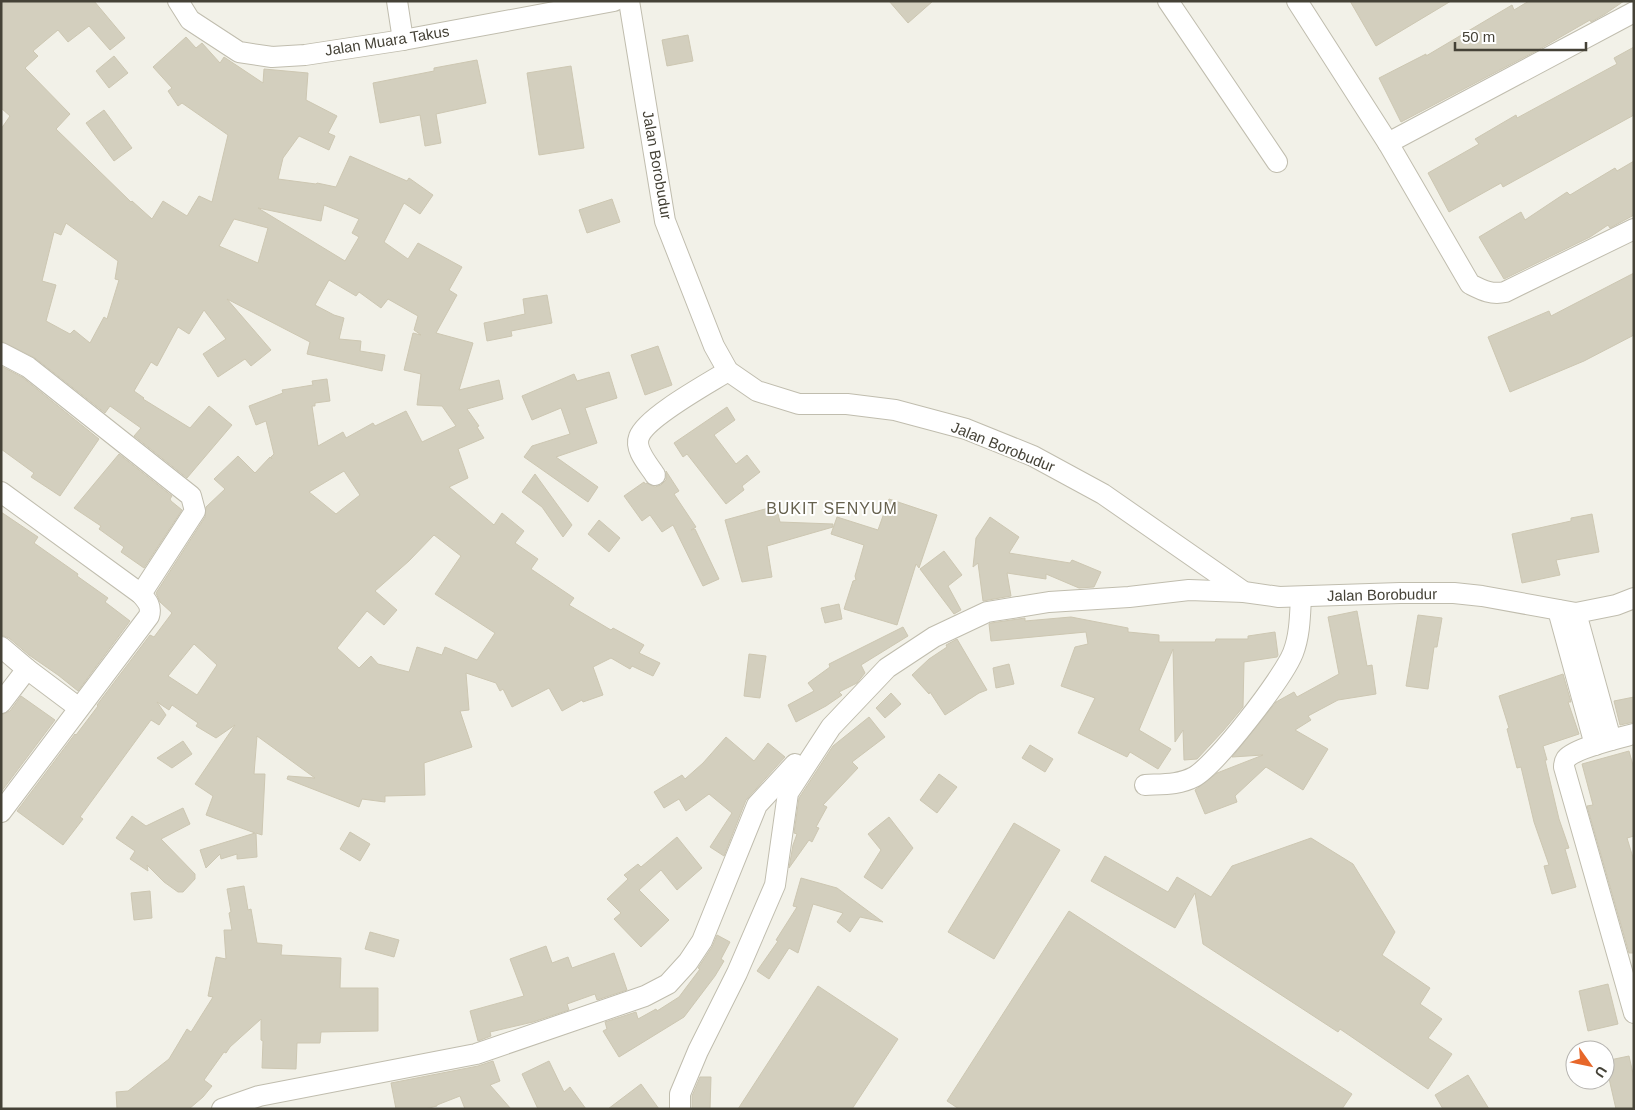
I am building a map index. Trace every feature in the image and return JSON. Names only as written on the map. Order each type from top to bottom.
[{"type":"street","name":"Jalan Muara Takus","points":[[178,1],[190,20],[239,52],[272,57],[403,40],[614,1]]},
{"type":"street","points":[[397,1],[403,40]]},
{"type":"street","name":"Jalan Borobudur","points":[[629,1],[665,221],[714,346],[728,370],[757,391],[799,404],[847,404],[895,410],[966,429],[1033,456],[1103,494],[1244,592],[1279,597],[1454,593],[1567,611],[1616,605],[1634,598]]},
{"type":"street","points":[[1168,1],[1277,162]]},
{"type":"street","points":[[1297,1],[1388,143],[1470,284],[1482,291],[1496,294],[1505,292],[1634,229]]},
{"type":"street","points":[[1388,143],[1634,12]]},
{"type":"street","points":[[1,353],[28,367],[191,496],[195,511],[141,594]]},
{"type":"street","points":[[655,475],[640,450],[638,438],[648,424],[728,370]]},
{"type":"street","points":[[1,492],[141,594],[149,603],[151,611],[150,616],[1,812]]},
{"type":"street","points":[[222,1109],[260,1096],[476,1054],[645,996],[668,984],[688,962],[702,941],[757,805],[887,668],[934,638],[987,612],[1049,602],[1129,597],[1189,590],[1244,592]]},
{"type":"street","points":[[1145,784],[1174,784],[1193,777],[1208,765],[1238,731],[1285,670],[1294,652],[1300,625],[1301,597]]},
{"type":"street","points":[[1567,611],[1603,743]]},
{"type":"street","points":[[1,647],[79,708]]},
{"type":"street","points":[[1,703],[27,669]]},
{"type":"street","points":[[680,1109],[680,1094],[698,1051],[737,973],[774,885],[788,793],[831,727]]},
{"type":"street","points":[[1634,734],[1574,753],[1567,758],[1564,767],[1634,1013]]},
{"type":"building","points":[[1,1],[94,1],[125,38],[110,50],[89,26],[68,42],[58,30],[33,51],[38,56],[25,68],[70,114],[56,129],[131,202],[152,219],[163,201],[187,216],[199,196],[212,202],[228,135],[182,103],[178,106],[168,91],[172,88],[153,67],[186,37],[196,48],[202,43],[220,63],[224,57],[263,83],[264,69],[308,73],[306,100],[337,116],[328,133],[335,136],[329,150],[299,136],[283,158],[278,179],[336,187],[350,156],[407,181],[409,178],[433,195],[420,214],[404,203],[384,242],[408,259],[418,243],[462,267],[449,290],[457,295],[436,333],[473,343],[459,390],[499,380],[503,399],[467,409],[479,426],[477,427],[484,438],[458,449],[468,478],[449,487],[494,525],[502,513],[524,531],[515,543],[538,559],[531,569],[574,598],[569,605],[611,630],[613,628],[644,645],[639,653],[660,663],[653,676],[632,666],[630,669],[611,658],[593,667],[603,695],[583,702],[582,700],[562,711],[549,688],[512,707],[503,689],[500,691],[496,683],[466,673],[469,710],[460,711],[472,747],[424,763],[425,795],[385,796],[385,802],[362,799],[359,807],[287,779],[288,776],[315,778],[257,736],[254,774],[265,774],[262,835],[256,833],[257,857],[237,859],[237,854],[221,859],[220,854],[206,868],[200,850],[255,833],[206,815],[213,796],[195,784],[235,725],[216,738],[196,726],[198,723],[172,705],[169,710],[157,702],[166,715],[159,725],[151,720],[80,817],[83,819],[63,845],[17,811],[150,635],[154,637],[172,613],[160,602],[156,593],[205,517],[206,507],[225,489],[214,479],[238,456],[255,473],[270,457],[272,459],[271,457],[274,454],[266,421],[256,425],[249,406],[283,393],[282,390],[313,385],[312,381],[327,379],[330,401],[315,403],[315,406],[312,406],[318,446],[343,432],[346,438],[373,423],[375,426],[406,411],[422,442],[456,426],[442,406],[417,405],[421,374],[404,370],[413,333],[421,335],[414,330],[418,316],[388,299],[381,308],[359,292],[356,296],[329,280],[315,305],[344,318],[339,339],[361,341],[360,351],[385,355],[382,371],[307,354],[310,342],[227,299],[271,350],[251,366],[245,359],[218,377],[203,354],[226,339],[204,310],[189,334],[178,327],[157,366],[151,362],[134,391],[143,399],[190,428],[209,406],[232,425],[187,478],[134,436],[141,428],[110,406],[105,413],[35,358],[1,341],[1,129],[10,116],[1,108]],"holes":[[[324,205],[359,219],[352,233],[359,237],[345,261],[258,208],[321,221]],[[234,219],[268,228],[258,263],[219,246]],[[66,223],[118,261],[115,279],[119,280],[107,319],[104,317],[90,343],[74,330],[70,334],[46,321],[56,285],[42,281],[54,232],[61,235]],[[344,471],[360,495],[336,514],[309,492]],[[434,535],[461,556],[435,594],[495,633],[477,660],[445,647],[442,655],[417,647],[409,672],[378,664],[371,656],[359,668],[337,648],[367,611],[384,625],[397,610],[375,591],[409,561]],[[194,644],[217,665],[197,695],[168,676]]]},
{"type":"building","points":[[889,1],[933,1],[908,23]]},
{"type":"building","points":[[1350,1],[1451,1],[1376,46]]},
{"type":"building","points":[[1529,1],[1624,1],[1591,22],[1590,20],[1538,50],[1401,122],[1379,78],[1426,54],[1426,56],[1512,5],[1514,10]]},
{"type":"building","points":[[688,35],[693,61],[667,66],[662,40]]},
{"type":"building","points":[[1634,47],[1634,115],[1503,187],[1501,183],[1449,212],[1428,173],[1479,144],[1475,139],[1516,115],[1517,118],[1617,64],[1614,58]]},
{"type":"building","points":[[114,56],[128,73],[109,88],[96,71]]},
{"type":"building","points":[[477,60],[486,103],[436,114],[441,143],[425,146],[420,115],[380,123],[373,83]]},
{"type":"building","points":[[571,66],[584,148],[539,155],[527,73]]},
{"type":"building","points":[[104,110],[132,148],[114,161],[86,123]]},
{"type":"building","points":[[1634,161],[1634,215],[1610,228],[1608,225],[1590,237],[1504,279],[1479,237],[1521,212],[1525,220],[1567,192],[1570,195],[1615,168],[1617,171]]},
{"type":"building","points":[[612,199],[620,222],[587,233],[579,210]]},
{"type":"building","points":[[1634,273],[1634,335],[1584,361],[1510,392],[1488,337],[1549,311],[1551,316]]},
{"type":"building","points":[[547,295],[552,323],[511,331],[512,336],[487,341],[484,323],[525,314],[523,299]]},
{"type":"building","points":[[658,346],[672,385],[645,395],[631,355]]},
{"type":"building","points":[[1,366],[22,377],[99,439],[60,496],[31,477],[34,473],[1,449]]},
{"type":"building","points":[[609,372],[617,398],[585,408],[597,443],[556,457],[598,487],[588,502],[524,457],[532,446],[570,434],[561,408],[532,420],[522,396],[574,374],[577,381]]},
{"type":"building","points":[[727,407],[735,420],[714,435],[736,464],[747,455],[760,472],[742,486],[744,490],[726,504],[687,454],[683,457],[674,443]]},
{"type":"building","points":[[119,454],[172,496],[171,501],[182,510],[144,568],[121,552],[124,547],[99,529],[101,526],[74,508]]},
{"type":"building","points":[[666,471],[679,491],[674,494],[696,527],[691,530],[695,529],[719,579],[703,586],[673,525],[662,532],[650,515],[642,521],[624,496],[644,482],[655,487],[661,485],[666,480]]},
{"type":"building","points":[[535,474],[572,525],[563,537],[542,507],[522,492]]},
{"type":"building","points":[[889,499],[937,515],[919,568],[916,564],[897,625],[844,609],[853,581],[856,580],[855,576],[864,545],[831,534],[837,517],[878,530]]},
{"type":"building","points":[[776,506],[780,522],[833,524],[833,527],[767,546],[772,577],[742,582],[725,520]]},
{"type":"building","points":[[1,512],[38,537],[34,543],[108,598],[105,602],[130,621],[78,691],[9,638],[1,635]]},
{"type":"building","points":[[1592,514],[1599,552],[1556,560],[1560,575],[1522,583],[1512,534],[1571,521],[1571,518]]},
{"type":"building","points":[[990,517],[1019,537],[1009,553],[1070,563],[1072,560],[1101,572],[1094,587],[1079,588],[1046,574],[1046,579],[1007,573],[1011,596],[983,601],[978,563],[973,567],[976,538]]},
{"type":"building","points":[[599,520],[620,538],[609,552],[588,534]]},
{"type":"building","points":[[944,551],[962,575],[948,586],[961,610],[954,614],[920,569]]},
{"type":"building","points":[[839,604],[842,619],[825,623],[821,608]]},
{"type":"building","points":[[1357,611],[1367,666],[1372,665],[1376,694],[1338,700],[1308,716],[1311,720],[1295,730],[1328,749],[1303,790],[1266,767],[1235,796],[1237,802],[1205,814],[1195,790],[1217,773],[1263,755],[1232,757],[1276,702],[1294,692],[1297,697],[1339,674],[1328,617]]},
{"type":"building","points":[[1418,615],[1442,618],[1437,647],[1434,647],[1428,689],[1406,686]]},
{"type":"building","points":[[1071,617],[1128,628],[1128,632],[1159,635],[1159,642],[1215,642],[1216,639],[1248,639],[1248,636],[1275,632],[1278,655],[1277,657],[1244,662],[1243,707],[1197,759],[1184,760],[1183,730],[1175,742],[1173,649],[1139,730],[1171,749],[1158,769],[1130,752],[1127,757],[1078,733],[1095,698],[1061,686],[1075,647],[1088,644],[1086,632],[991,641],[989,624],[991,623],[1025,618],[1025,621]]},
{"type":"building","points":[[903,627],[908,636],[861,665],[865,673],[857,683],[839,692],[842,695],[826,706],[796,722],[788,705],[814,691],[808,683],[830,667],[829,664]]},
{"type":"building","points":[[957,639],[987,690],[979,693],[945,715],[930,692],[929,694],[912,675],[929,659],[947,647],[946,645]]},
{"type":"building","points":[[749,654],[766,656],[760,698],[744,696]]},
{"type":"building","points":[[1009,664],[1014,684],[996,688],[993,668]]},
{"type":"building","points":[[1563,674],[1571,702],[1568,702],[1579,734],[1543,746],[1559,819],[1569,848],[1565,849],[1576,887],[1552,894],[1544,866],[1549,865],[1534,822],[1521,767],[1517,768],[1507,729],[1509,728],[1499,696]]},
{"type":"building","points":[[891,693],[901,704],[885,718],[876,708]]},
{"type":"building","points":[[21,696],[55,720],[1,792],[1,715],[10,711]]},
{"type":"building","points":[[1634,697],[1634,722],[1620,725],[1614,701]]},
{"type":"building","points":[[869,717],[885,737],[852,762],[858,768],[823,805],[827,807],[816,827],[819,828],[812,842],[809,840],[789,868],[797,834],[794,833],[799,798],[833,746]]},
{"type":"building","points":[[726,737],[754,761],[768,743],[785,757],[746,800],[724,856],[710,847],[732,813],[709,794],[686,811],[679,799],[664,808],[654,792],[682,775],[685,779],[703,763]]},
{"type":"building","points":[[183,741],[192,754],[172,768],[157,758]]},
{"type":"building","points":[[1030,745],[1053,759],[1045,772],[1022,758]]},
{"type":"building","points":[[1629,751],[1634,769],[1634,836],[1627,838],[1634,861],[1634,953],[1629,953],[1587,806],[1593,805],[1582,764]]},
{"type":"building","points":[[939,774],[957,787],[937,813],[920,800]]},
{"type":"building","points":[[183,808],[190,824],[161,839],[195,874],[195,879],[183,892],[178,892],[164,882],[147,865],[148,871],[130,859],[135,851],[116,838],[132,816],[146,826]]},
{"type":"building","points":[[889,817],[913,848],[882,889],[864,877],[881,850],[868,834]]},
{"type":"building","points":[[1014,823],[1060,850],[994,959],[948,932]]},
{"type":"building","points":[[350,832],[370,844],[360,861],[340,849]]},
{"type":"building","points":[[677,837],[702,868],[677,890],[661,870],[639,890],[669,920],[641,947],[614,919],[621,913],[607,899],[628,879],[624,875],[638,864],[641,867]]},
{"type":"building","points":[[1311,838],[1353,864],[1395,932],[1382,955],[1430,988],[1420,1004],[1442,1019],[1428,1038],[1452,1054],[1428,1089],[1340,1029],[1338,1032],[1203,944],[1195,893],[1175,928],[1091,881],[1105,856],[1168,892],[1177,877],[1211,897],[1232,866]]},
{"type":"building","points":[[801,878],[837,888],[883,922],[860,917],[850,932],[837,922],[843,913],[813,904],[798,953],[789,948],[769,979],[757,971],[778,941],[776,940],[797,907],[793,906]]},
{"type":"building","points":[[244,886],[248,910],[251,909],[257,943],[282,945],[281,955],[341,958],[340,988],[378,988],[378,1031],[321,1032],[320,1043],[297,1043],[296,1069],[262,1068],[263,1041],[261,1040],[261,1019],[230,1047],[226,1053],[224,1052],[204,1080],[212,1086],[189,1109],[117,1109],[116,1092],[128,1091],[169,1059],[187,1029],[191,1032],[213,997],[208,996],[216,957],[226,959],[224,930],[232,930],[227,889]]},
{"type":"building","points":[[150,891],[152,918],[134,920],[131,893]]},
{"type":"building","points":[[1069,911],[1352,1094],[1342,1109],[959,1109],[947,1101]]},
{"type":"building","points":[[370,932],[399,940],[394,957],[365,949]]},
{"type":"building","points":[[717,935],[730,942],[721,959],[724,961],[684,1017],[619,1057],[603,1031],[607,1029],[605,1022],[636,1012],[638,1019],[656,1009],[657,1011],[679,997],[700,969],[698,968],[712,947]]},
{"type":"building","points":[[546,946],[552,963],[568,957],[572,968],[614,953],[627,990],[597,1000],[595,994],[567,1004],[569,1010],[533,1022],[490,1032],[491,1036],[478,1041],[470,1011],[524,996],[510,959]]},
{"type":"building","points":[[1608,984],[1618,1024],[1588,1031],[1579,991]]},
{"type":"building","points":[[818,986],[898,1039],[852,1109],[738,1109]]},
{"type":"building","points":[[1629,1056],[1634,1078],[1634,1109],[1616,1109],[1612,1090],[1615,1090],[1615,1059]]},
{"type":"building","points":[[493,1061],[500,1081],[490,1085],[511,1109],[465,1109],[460,1096],[425,1109],[396,1109],[391,1083],[478,1066]]},
{"type":"building","points":[[549,1061],[564,1092],[570,1087],[586,1109],[538,1109],[522,1074]]},
{"type":"building","points":[[1468,1075],[1489,1109],[1443,1109],[1435,1095]]},
{"type":"building","points":[[700,1077],[711,1077],[710,1109],[692,1109],[692,1096]]},
{"type":"building","points":[[641,1084],[659,1109],[608,1109]]},
{"type":"district","name":"BUKIT SENYUM","points":[[832,508]]}]
